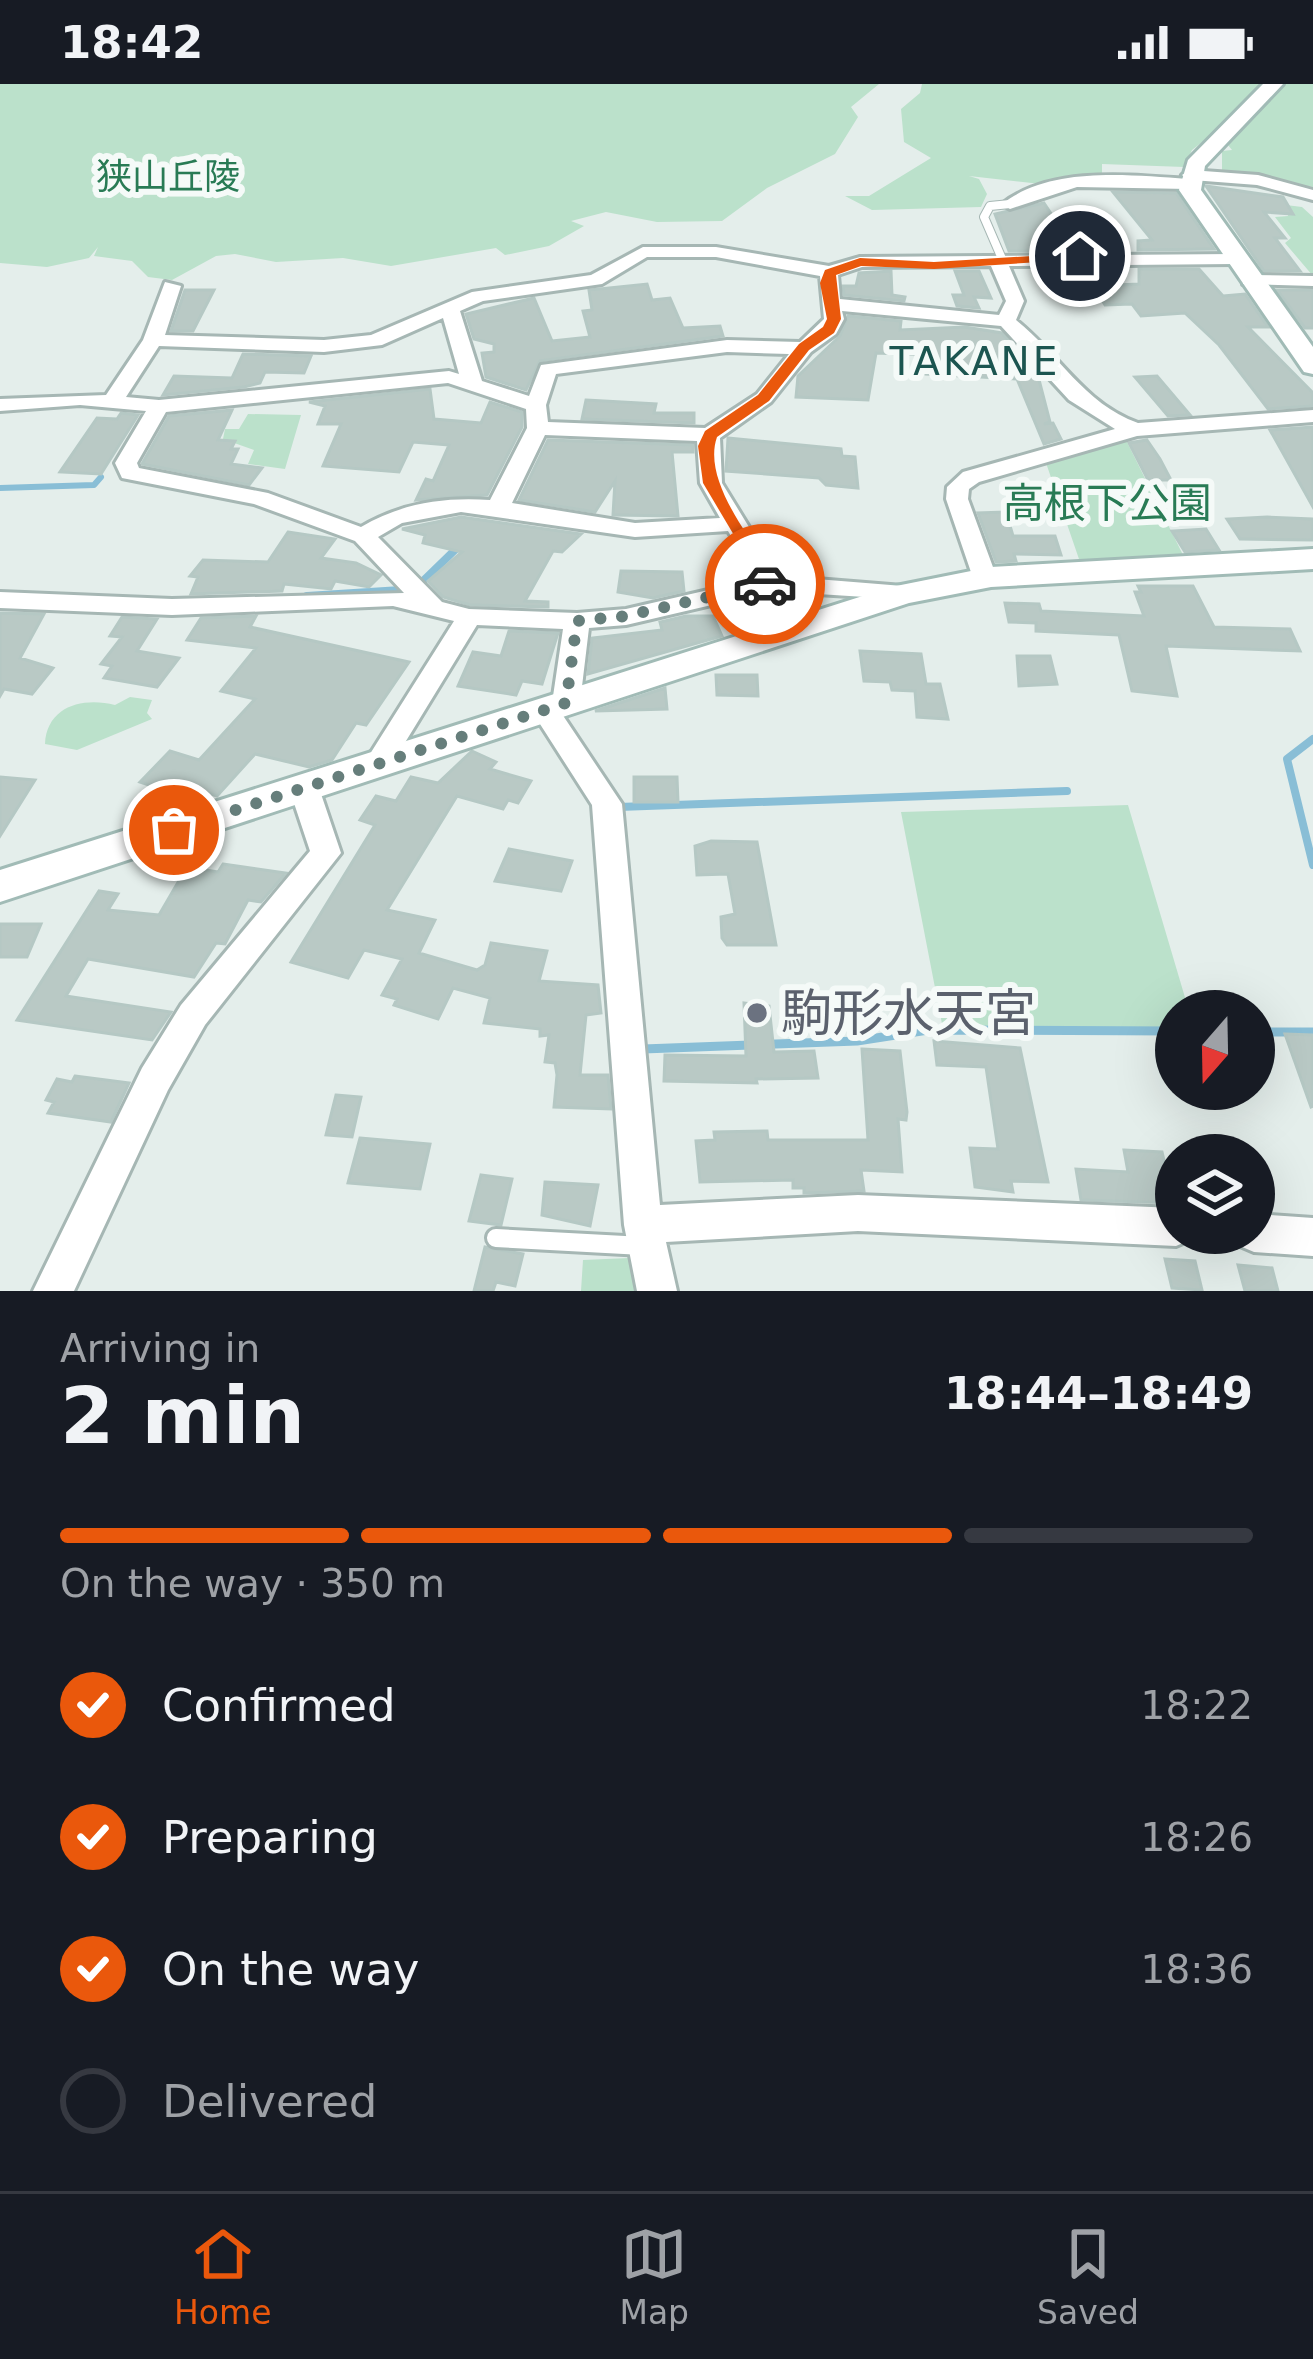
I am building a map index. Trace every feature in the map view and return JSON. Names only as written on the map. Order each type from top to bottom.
[{"type":"street","points":[[1190,180],[1274,84]]},
{"type":"street","points":[[1010,204],[1058,182],[1089,178],[1258,181],[1313,195]]},
{"type":"street","points":[[1190,180],[1197,206],[1313,366]]},
{"type":"street","points":[[153,340],[323,346],[386,339],[450,308],[509,290],[596,280],[643,252],[716,252],[830,272],[860,262],[1000,261],[1241,270],[1313,281]]},
{"type":"street","points":[[1000,261],[1015,302],[1006,321]]},
{"type":"street","points":[[0,405],[113,400],[159,406],[449,377],[537,417],[710,435],[764,398],[804,347],[829,330],[833,304],[826,283],[830,272]]},
{"type":"street","points":[[113,400],[153,340],[172,286]]},
{"type":"street","points":[[833,304],[1006,321],[1070,395],[1098,416],[1136,430]]},
{"type":"street","points":[[450,308],[472,386]]},
{"type":"street","points":[[307,392],[323,346]]},
{"type":"street","points":[[499,506],[537,417],[542,374],[558,366],[727,346],[804,347]]},
{"type":"street","points":[[159,406],[126,464],[130,473],[260,498],[363,536],[433,608]]},
{"type":"street","points":[[986,578],[956,499],[958,487],[997,466],[1136,430],[1313,416]]},
{"type":"street","points":[[710,435],[705,469],[771,583]]},
{"type":"street","points":[[363,536],[402,514],[499,506],[636,530],[737,523]]},
{"type":"street","points":[[0,886],[904,594],[986,578],[1313,559]]},
{"type":"street","points":[[0,600],[172,607],[393,598],[469,617],[577,621],[626,616],[771,583],[904,594]]},
{"type":"street","points":[[377,765],[469,617]]},
{"type":"street","points":[[577,621],[556,706],[571,757],[608,804],[645,1236],[657,1291]]},
{"type":"street","points":[[53,1291],[155,1079],[193,1015],[326,853],[304,788]]},
{"type":"street","points":[[645,1236],[858,1213],[1155,1226]]},
{"type":"street","points":[[1275,1234],[1313,1237]]},
{"type":"lane","points":[[1000,261],[984,218],[990,206],[1010,204]]},
{"type":"lane","points":[[496,1238],[645,1236]]},
{"type":"green space","name":"狭山丘陵","points":[[0,84],[879,84],[851,107],[858,117],[835,154],[767,188],[722,221],[657,222],[606,212],[571,221],[584,226],[549,246],[505,255],[496,248],[391,266],[343,258],[276,262],[235,254],[216,256],[172,280],[148,277],[132,261],[94,256],[98,247],[89,258],[47,267],[0,263]]},
{"type":"green space","points":[[922,84],[1313,84],[1313,187],[1222,175],[1222,151],[1232,150],[1228,145],[1234,139],[1215,132],[1192,150],[1184,167],[1102,164],[1102,177],[1050,185],[969,176],[979,179],[987,194],[981,207],[872,210],[845,196],[869,196],[931,158],[904,142],[901,109],[920,93]]},
{"type":"green space","points":[[1286,205],[1302,207],[1313,217],[1313,276],[1285,243],[1291,238],[1275,217],[1288,216]]},
{"type":"green space","points":[[248,414],[301,415],[285,469],[248,464],[254,450],[223,439],[225,429],[239,429]]},
{"type":"green space","name":"高根下公園","points":[[1126,440],[1183,555],[1080,562],[1045,460]]},
{"type":"green space","points":[[130,697],[152,700],[147,713],[152,719],[77,750],[45,744],[52,721],[69,707],[91,702],[115,705]]},
{"type":"green space","points":[[1128,805],[1183,990],[1155,990],[1155,1029],[943,1029],[901,812]]},
{"type":"green space","points":[[629,1258],[636,1291],[581,1291],[583,1260]]},
{"type":"building","points":[[1206,186],[1283,197],[1293,214],[1264,212],[1285,238],[1275,238],[1300,271],[1264,271]]},
{"type":"building","points":[[1113,192],[1176,193],[1214,249],[1138,250],[1138,241],[1152,240]]},
{"type":"building","points":[[1044,203],[1076,251],[1009,251],[995,214]]},
{"type":"building","points":[[1139,269],[1199,269],[1223,296],[1245,294],[1268,327],[1248,327],[1313,393],[1313,406],[1268,409],[1219,345],[1185,313],[1141,316],[1132,304],[1105,305],[1094,286],[1139,284]]},
{"type":"building","points":[[891,271],[892,295],[905,297],[904,301],[844,295],[843,286],[856,286],[859,273]]},
{"type":"building","points":[[955,271],[979,271],[991,298],[974,297],[979,308],[957,306],[953,295],[964,295]]},
{"type":"building","points":[[647,284],[652,300],[670,298],[683,328],[720,326],[723,336],[540,361],[526,390],[486,377],[482,353],[494,352],[494,344],[474,339],[466,314],[534,298],[552,341],[590,337],[583,311],[592,310],[589,290]]},
{"type":"building","points":[[185,290],[214,290],[193,331],[171,331]]},
{"type":"building","points":[[1277,290],[1313,290],[1313,328],[1305,328]]},
{"type":"building","points":[[848,316],[901,321],[900,330],[965,327],[1002,333],[1037,372],[1050,422],[1044,424],[1053,423],[1061,439],[1044,444],[1017,379],[926,374],[925,355],[876,353],[868,400],[796,397],[798,376],[840,336]]},
{"type":"building","points":[[243,354],[311,356],[304,373],[265,372],[260,383],[244,387],[163,395],[174,376],[232,378]]},
{"type":"building","points":[[1157,376],[1190,415],[1168,416],[1135,377]]},
{"type":"building","points":[[430,389],[434,419],[481,423],[490,402],[522,412],[522,427],[487,495],[416,500],[426,479],[433,481],[449,445],[413,442],[399,472],[323,466],[341,424],[318,424],[325,406],[309,402]]},
{"type":"building","points":[[586,400],[656,404],[654,413],[694,413],[694,423],[582,419]]},
{"type":"building","points":[[232,410],[218,440],[235,441],[231,449],[238,449],[231,464],[262,468],[249,485],[142,464],[169,416]]},
{"type":"building","points":[[121,413],[138,415],[101,474],[60,472],[97,418],[117,419]]},
{"type":"building","points":[[1313,427],[1313,507],[1270,430]]},
{"type":"building","points":[[728,438],[841,449],[842,456],[855,457],[858,488],[826,485],[819,478],[726,471]]},
{"type":"building","points":[[548,440],[693,445],[693,452],[672,452],[678,516],[613,515],[615,481],[595,512],[519,500]]},
{"type":"building","points":[[1147,440],[1171,480],[1148,480],[1129,443]]},
{"type":"building","points":[[1006,512],[1013,536],[1055,536],[1061,555],[1014,554],[1016,561],[996,562],[978,513]]},
{"type":"building","points":[[461,517],[581,534],[562,552],[553,551],[525,601],[548,602],[548,607],[470,605],[443,597],[428,581],[462,552],[423,543],[425,535],[402,529]]},
{"type":"building","points":[[1227,519],[1313,519],[1313,540],[1240,539]]},
{"type":"building","points":[[1206,529],[1219,550],[1185,552],[1172,531]]},
{"type":"building","points":[[288,532],[335,539],[321,558],[356,563],[381,575],[369,587],[335,581],[331,589],[284,584],[282,591],[191,594],[198,577],[190,576],[203,560],[268,562]]},
{"type":"building","points":[[621,571],[682,572],[684,591],[653,598],[618,592]]},
{"type":"building","points":[[1138,586],[1193,586],[1214,627],[1290,629],[1300,651],[1166,646],[1177,696],[1132,691],[1119,635],[1036,631],[1036,623],[1009,622],[1005,603],[1039,604],[1041,611],[1144,616],[1135,592],[1141,592]]},
{"type":"building","points":[[784,596],[786,616],[754,617],[757,625],[733,630],[729,605]]},
{"type":"building","points":[[0,613],[44,614],[20,658],[53,668],[32,694],[4,689],[0,696]]},
{"type":"building","points":[[256,616],[250,627],[409,662],[366,725],[356,723],[332,760],[309,767],[255,754],[217,796],[195,789],[188,798],[140,782],[170,751],[199,760],[255,699],[221,691],[256,648],[187,640],[201,618]]},
{"type":"building","points":[[713,616],[722,636],[588,674],[592,638],[662,630],[660,622]]},
{"type":"building","points":[[122,617],[157,619],[137,651],[179,658],[157,687],[104,678],[112,666],[101,664],[122,637],[110,636]]},
{"type":"building","points":[[509,631],[558,633],[542,684],[522,681],[516,695],[458,686],[473,652],[501,656]]},
{"type":"building","points":[[860,651],[921,654],[926,684],[940,684],[948,719],[917,717],[915,691],[892,690],[890,682],[864,681]]},
{"type":"building","points":[[1017,656],[1050,656],[1057,684],[1019,686]]},
{"type":"building","points":[[716,675],[757,675],[758,696],[717,695]]},
{"type":"building","points":[[665,688],[667,709],[595,711]]},
{"type":"building","points":[[472,751],[496,762],[490,769],[531,781],[518,803],[508,800],[503,809],[457,796],[387,910],[435,920],[419,953],[477,970],[485,965],[491,943],[547,951],[539,981],[598,985],[601,1013],[586,1015],[580,1075],[608,1075],[611,1109],[554,1107],[555,1063],[545,1062],[549,1035],[540,1036],[540,1029],[484,1023],[490,998],[453,988],[438,1019],[394,1005],[397,999],[382,995],[402,959],[364,950],[348,978],[291,962],[375,825],[360,820],[376,796],[396,801],[411,777],[438,783]]},
{"type":"building","points":[[0,777],[35,780],[0,836]]},
{"type":"building","points":[[634,777],[677,777],[678,802],[634,802]]},
{"type":"building","points":[[711,841],[757,842],[776,945],[727,945],[722,938],[721,917],[735,914],[728,874],[697,875],[695,846]]},
{"type":"building","points":[[509,849],[572,861],[561,891],[495,881]]},
{"type":"building","points":[[223,864],[286,873],[261,902],[248,900],[225,944],[216,943],[194,977],[88,959],[66,996],[171,1012],[152,1040],[17,1020],[99,891],[118,894],[108,910],[159,915],[187,867],[218,872]]},
{"type":"building","points":[[0,924],[41,924],[27,957],[0,957]]},
{"type":"building","points":[[744,1003],[769,1006],[774,1052],[814,1051],[818,1078],[756,1079],[757,1083],[664,1081],[665,1055],[746,1056]]},
{"type":"building","points":[[1285,1034],[1313,1035],[1311,1107]]},
{"type":"building","points":[[934,1041],[1020,1048],[1048,1182],[1011,1181],[1013,1192],[975,1187],[970,1148],[998,1149],[986,1067],[937,1065]]},
{"type":"building","points":[[862,1049],[900,1051],[907,1112],[906,1120],[898,1119],[902,1172],[861,1170],[864,1191],[804,1193],[804,1188],[793,1188],[793,1180],[700,1182],[696,1141],[715,1140],[714,1132],[767,1131],[768,1140],[868,1140]]},
{"type":"building","points":[[75,1076],[129,1083],[111,1122],[48,1113],[54,1102],[46,1100],[57,1079],[72,1082]]},
{"type":"building","points":[[336,1095],[361,1097],[352,1137],[326,1135]]},
{"type":"building","points":[[360,1138],[430,1144],[420,1189],[348,1183]]},
{"type":"building","points":[[1124,1150],[1155,1152],[1155,1202],[1081,1200],[1076,1169],[1128,1172]]},
{"type":"building","points":[[481,1175],[512,1179],[501,1225],[469,1221]]},
{"type":"building","points":[[545,1182],[598,1185],[590,1226],[542,1215]]},
{"type":"building","points":[[485,1247],[523,1254],[515,1286],[496,1282],[493,1291],[474,1291]]},
{"type":"building","points":[[1165,1259],[1195,1261],[1202,1290],[1172,1288]]},
{"type":"building","points":[[1238,1265],[1272,1268],[1278,1291],[1245,1291]]},
{"type":"waterway","points":[[0,488],[94,485],[101,477]]},
{"type":"waterway","points":[[423,581],[459,546]]},
{"type":"waterway","points":[[307,596],[401,590]]},
{"type":"waterway","points":[[1313,739],[1287,759],[1313,865]]},
{"type":"waterway","points":[[620,813],[619,807],[1067,791]]},
{"type":"waterway","points":[[643,1049],[857,1041],[928,1030],[1155,1031]]},
{"type":"waterway","points":[[1275,1032],[1313,1032]]},
{"type":"way so far","points":[[174,830],[566,703],[577,621],[626,616],[739,586],[765,584]]},
{"type":"place","name":"駒形水天宮","points":[[757,1013]]},
{"type":"district","name":"TAKANE","points":[[975,361]]},
{"type":"route","points":[[765,584],[771,583],[705,469],[706,446],[710,435],[764,398],[804,347],[829,330],[834,319],[826,283],[830,272],[860,262],[934,266],[1080,256]]}]
